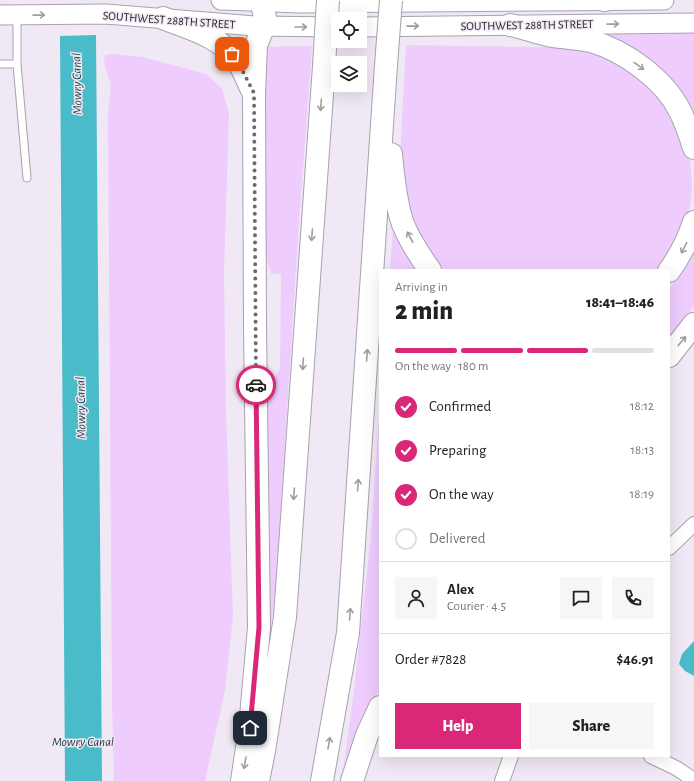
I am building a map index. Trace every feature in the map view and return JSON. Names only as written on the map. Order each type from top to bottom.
[{"type":"highway","points":[[258,781],[285,616],[328,0]]},
{"type":"highway","points":[[322,781],[348,634],[391,0]]},
{"type":"highway","points":[[242,781],[250,728],[259,627],[255,328],[254,93],[256,45],[264,26],[265,17],[261,1]]},
{"type":"highway","points":[[163,18],[210,37],[222,44],[236,59],[254,93]]},
{"type":"highway","points":[[510,25],[552,36],[590,41],[619,52],[655,77],[668,93],[680,110],[690,133],[694,148]]},
{"type":"highway","points":[[383,105],[391,152],[393,186],[401,220],[422,259],[429,269]]},
{"type":"highway","points":[[670,270],[679,257],[694,222]]},
{"type":"highway","points":[[670,355],[694,324]]},
{"type":"highway","points":[[352,781],[368,735],[379,709]]},
{"type":"main road","name":"SOUTHWEST 288TH STREET","points":[[221,0],[300,4],[664,0]]},
{"type":"main road","name":"SOUTHWEST 288TH STREET","points":[[9,15],[106,14],[264,26],[331,27]]},
{"type":"main road","name":"SOUTHWEST 288TH STREET","points":[[367,27],[694,23]]},
{"type":"street","points":[[670,547],[694,524]]},
{"type":"street","points":[[502,781],[511,757]]},
{"type":"street","points":[[653,757],[676,768],[694,780]]},
{"type":"lane","points":[[9,15],[17,64],[27,178]]},
{"type":"lane","points":[[0,64],[17,64]]},
{"type":"shaded area","points":[[694,32],[694,127],[598,35]]},
{"type":"shaded area","points":[[406,45],[595,48],[608,53],[664,98],[690,157],[692,185],[691,202],[688,216],[662,269],[443,269],[429,251],[408,207],[400,156]]},
{"type":"shaded area","points":[[312,46],[276,583],[264,686],[266,392],[280,369],[281,274],[271,274],[268,264],[263,263],[260,47]]},
{"type":"shaded area","points":[[111,54],[143,57],[206,74],[222,89],[229,114],[224,274],[226,412],[233,616],[225,690],[205,781],[114,781],[112,704],[108,115],[111,84],[104,64],[105,55]]},
{"type":"shaded area","points":[[393,226],[401,245],[417,269],[390,269]]},
{"type":"shaded area","points":[[694,246],[694,306],[683,323],[670,338],[670,287]]},
{"type":"shaded area","points":[[379,416],[379,693],[342,779],[355,682],[371,534]]},
{"type":"water","name":"Mowry Canal","points":[[96,35],[102,781],[65,781],[60,36]]},
{"type":"water","points":[[694,641],[694,676],[685,671],[679,664],[682,654]]},
{"type":"way so far","points":[[232,54],[254,93],[256,385]]},
{"type":"route","points":[[250,728],[259,627],[256,385]]}]
